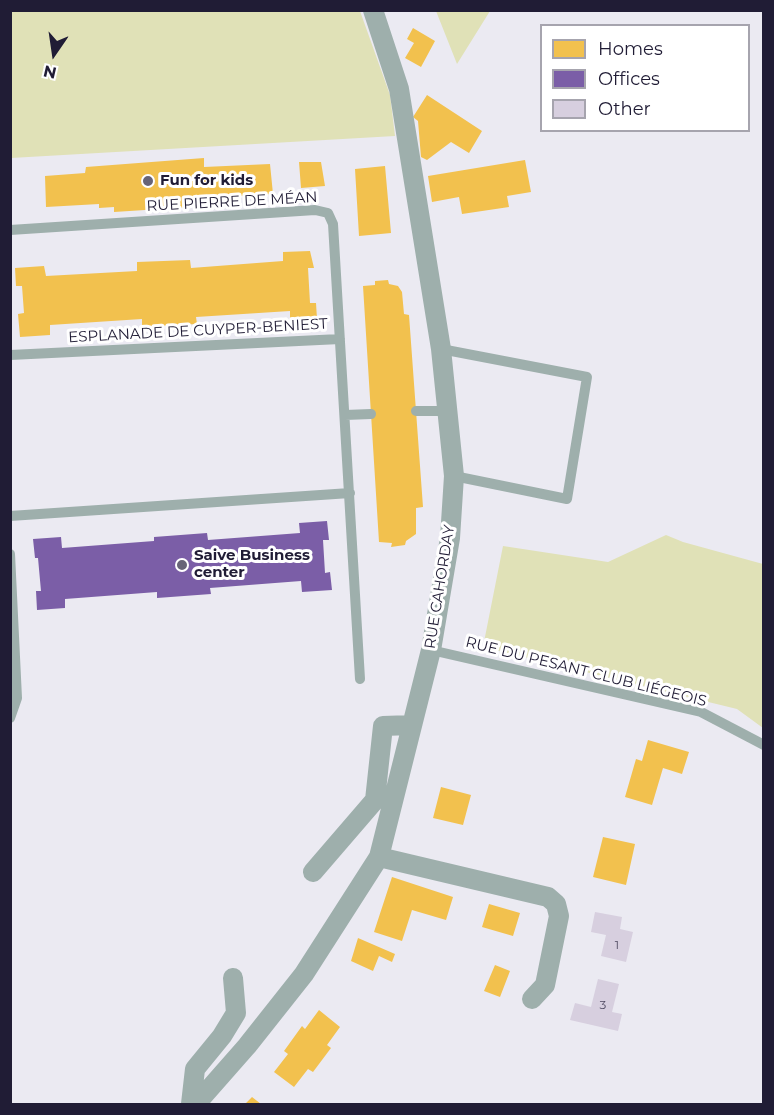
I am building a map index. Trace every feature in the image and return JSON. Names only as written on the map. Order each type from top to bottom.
[{"type":"street","name":"RUE CAHORDAY","points":[[196,1104],[248,1047],[304,974],[379,857],[431,650],[450,538],[454,476],[441,349],[399,89],[373,10]]},
{"type":"street","points":[[313,872],[375,800],[383,726],[412,726]]},
{"type":"street","points":[[379,857],[548,897],[556,904],[559,916],[545,985],[532,999]]},
{"type":"street","points":[[191,1104],[195,1069],[222,1036],[236,1013],[233,978]]},
{"type":"lane","name":"RUE PIERRE DE MÉAN","points":[[10,230],[315,210],[328,213],[333,224],[340,339]]},
{"type":"lane","name":"ESPLANADE DE CUYPER-BENIEST","points":[[10,355],[340,339],[360,679]]},
{"type":"lane","points":[[441,349],[587,377],[567,499],[454,476]]},
{"type":"lane","points":[[416,411],[448,411]]},
{"type":"lane","points":[[345,415],[371,414]]},
{"type":"lane","points":[[10,516],[350,493]]},
{"type":"lane","points":[[10,554],[17,698],[10,718]]},
{"type":"lane","name":"RUE DU PESANT CLUB LIÉGEOIS","points":[[431,650],[701,712],[764,745]]},
{"type":"green space","points":[[11,10],[360,11],[390,95],[395,136],[11,158]]},
{"type":"green space","points":[[436,11],[490,11],[457,64]]},
{"type":"green space","points":[[666,535],[683,542],[763,564],[763,728],[737,709],[483,647],[503,546],[608,562]]},
{"type":"building: Homes","points":[[413,28],[435,41],[421,67],[405,58],[414,43],[407,39]]},
{"type":"building: Homes","points":[[427,95],[482,131],[469,153],[451,142],[427,160],[421,157],[418,121],[413,117]]},
{"type":"building: Homes","points":[[204,158],[204,167],[270,164],[273,194],[221,197],[221,200],[206,201],[207,206],[114,212],[114,207],[99,208],[99,204],[46,207],[45,176],[85,173],[86,167]]},
{"type":"building: Homes","points":[[525,160],[531,192],[507,196],[509,207],[462,214],[459,197],[432,202],[428,176]]},
{"type":"building: Homes","points":[[299,162],[321,162],[325,186],[301,188]]},
{"type":"building: Homes","points":[[385,166],[391,233],[359,236],[355,169]]},
{"type":"building: Homes","points":[[310,251],[314,268],[308,268],[310,303],[316,303],[317,319],[290,321],[290,311],[196,317],[197,324],[142,327],[142,319],[50,325],[50,335],[20,337],[18,314],[24,313],[22,286],[16,286],[15,268],[44,266],[46,276],[137,271],[137,262],[190,260],[191,268],[283,261],[283,252]]},
{"type":"building: Homes","points":[[388,280],[389,284],[398,286],[402,292],[404,314],[409,315],[423,507],[416,508],[416,534],[406,541],[405,545],[391,547],[392,543],[379,542],[363,286],[375,285],[375,281]]},
{"type":"building: Homes","points":[[648,740],[689,752],[682,774],[663,768],[652,805],[625,797],[636,759],[642,761]]},
{"type":"building: Homes","points":[[441,787],[471,795],[463,825],[433,818]]},
{"type":"building: Homes","points":[[603,837],[635,844],[626,885],[593,877]]},
{"type":"building: Homes","points":[[392,877],[453,897],[446,920],[412,910],[402,941],[374,932]]},
{"type":"building: Homes","points":[[489,904],[520,913],[513,936],[482,927]]},
{"type":"building: Homes","points":[[358,938],[395,954],[392,962],[379,956],[373,971],[351,961]]},
{"type":"building: Homes","points":[[495,965],[510,971],[500,997],[484,991]]},
{"type":"building: Homes","points":[[319,1010],[340,1027],[327,1045],[331,1048],[313,1072],[308,1069],[294,1087],[274,1072],[288,1054],[284,1051],[302,1026],[305,1029]]},
{"type":"building: Homes","points":[[252,1097],[261,1104],[245,1104]]},
{"type":"building: Offices","name":"Saive Business center","points":[[327,521],[329,540],[323,540],[325,573],[330,572],[332,590],[302,592],[301,581],[210,588],[211,594],[157,598],[157,592],[65,599],[65,608],[37,610],[36,591],[41,591],[38,558],[35,558],[33,539],[61,537],[62,548],[154,541],[154,537],[207,533],[208,540],[300,533],[299,523]]},
{"type":"building: Other","points":[[595,912],[622,917],[620,929],[633,932],[626,962],[601,956],[606,935],[591,932]]},
{"type":"building: Other","points":[[598,979],[619,984],[612,1012],[622,1014],[618,1031],[570,1020],[575,1003],[591,1007]]},
{"type":"place","name":"Fun for kids","points":[[148,181]]},
{"type":"place","name":"Saive Business center","points":[[182,565]]}]
